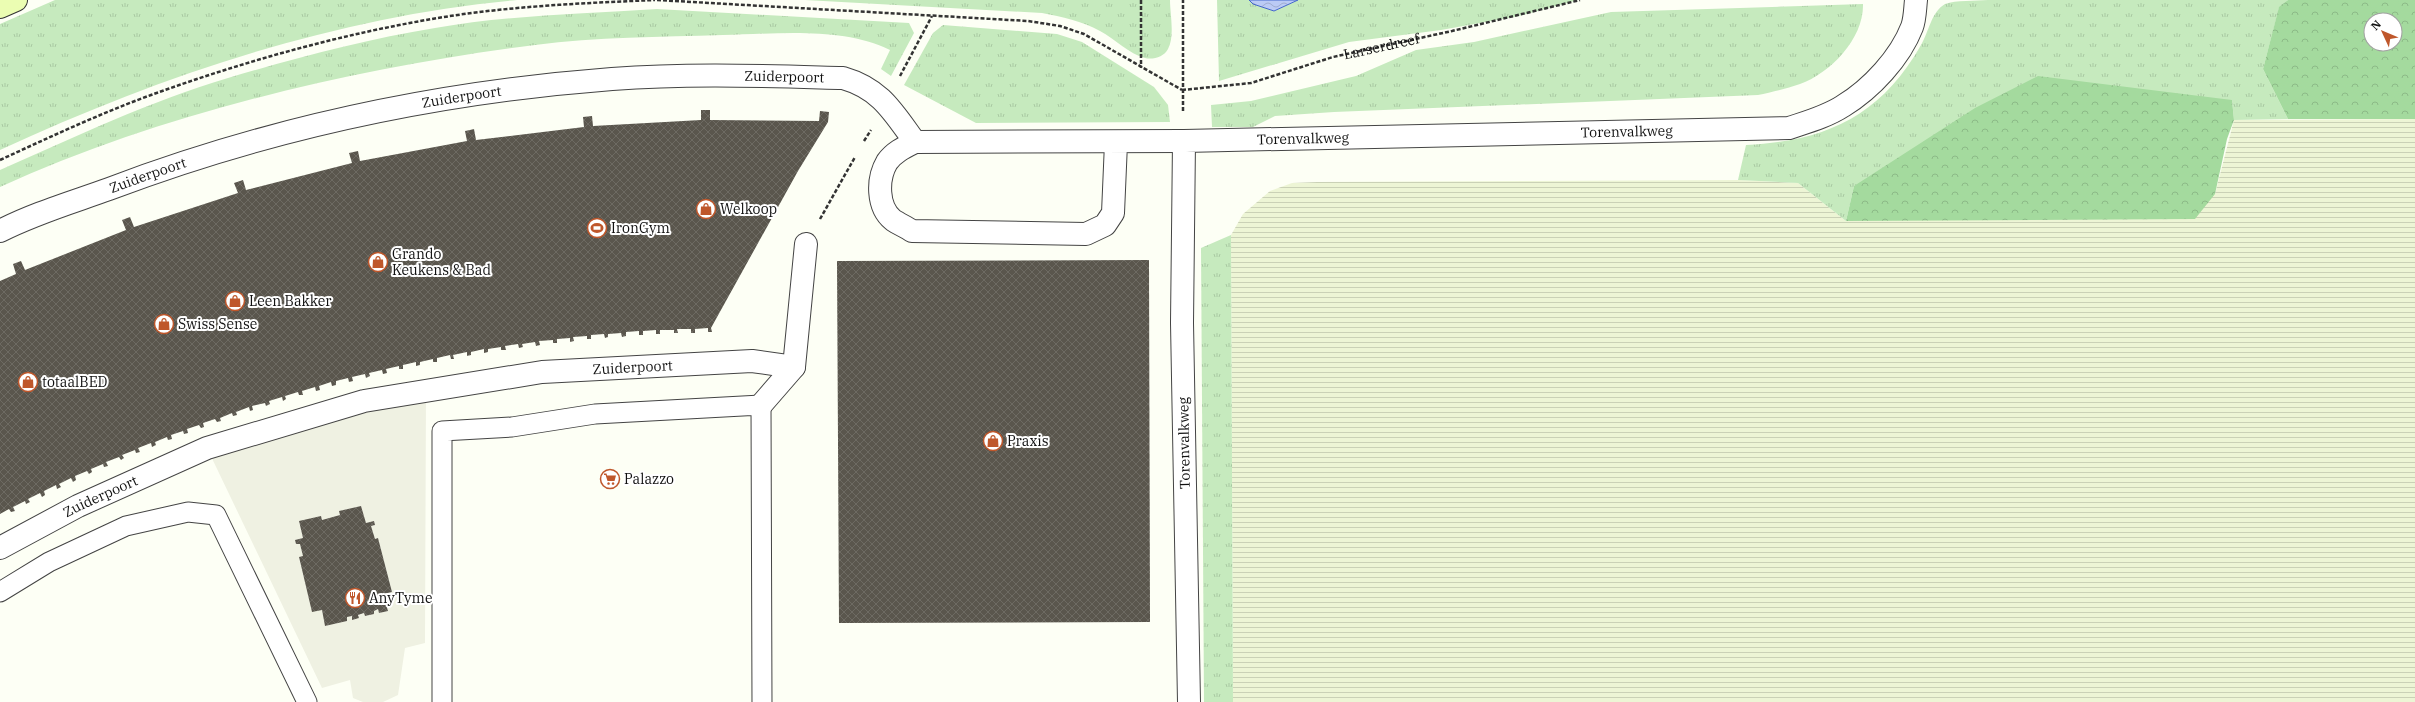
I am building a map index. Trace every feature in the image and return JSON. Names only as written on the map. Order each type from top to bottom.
[{"type":"main road","points":[[0,7],[16,0]]},
{"type":"street","name":"Torenvalkweg","points":[[1190,702],[1182,323],[1184,141],[1789,128],[1814,120],[1843,106],[1884,71],[1900,51],[1913,26],[1916,0]]},
{"type":"street","name":"Zuiderpoort","points":[[0,231],[155,171],[247,142],[349,118],[471,94],[612,79],[694,75],[842,78],[860,83],[877,95],[886,103],[915,142]]},
{"type":"street","points":[[1116,143],[1113,213],[1106,225],[1086,234],[912,231],[892,219],[881,201],[881,176],[888,162],[901,148],[915,142],[1116,143],[1184,141]]},
{"type":"street","points":[[761,405],[794,367],[806,244]]},
{"type":"street","name":"Zuiderpoort","points":[[0,548],[78,506],[207,448],[364,401],[542,372],[752,361],[794,367]]},
{"type":"lane","points":[[442,702],[442,431],[512,427],[595,414],[761,405],[762,702]]},
{"type":"lane","points":[[0,592],[50,562],[126,526],[188,512],[216,515],[307,702]]},
{"type":"path","points":[[0,160],[150,95],[273,56],[340,39],[444,17],[523,8],[656,0],[1042,23],[1060,26],[1084,34],[1141,68],[1182,90],[1184,0]]},
{"type":"path","points":[[1141,0],[1141,68]]},
{"type":"path","name":"Larserdreef","points":[[1182,90],[1251,83],[1332,57],[1452,31],[1580,0]]},
{"type":"green space","points":[[55,0],[517,0],[450,8],[383,20],[317,35],[252,53],[124,97],[0,150],[0,24]]},
{"type":"green space","points":[[805,0],[1170,0],[1172,25],[1171,38],[1168,49],[1164,54],[1148,59],[1133,53],[1106,34],[1093,28],[1072,20],[1042,13]]},
{"type":"green space","points":[[1217,0],[1249,0],[1274,11],[1298,0],[1578,0],[1519,16],[1441,30],[1349,42],[1219,81]]},
{"type":"green space","points":[[1988,0],[2288,0],[2279,8],[2263,69],[2288,119],[2234,120],[2232,100],[1854,186],[1846,221],[1798,183],[1738,180],[1746,145],[1775,143],[1801,138],[1825,131],[1848,120],[1868,107],[1887,90],[1905,70],[1924,40],[1933,17],[1940,8],[1945,4],[1955,2]]},
{"type":"green space","points":[[2288,0],[2415,0],[2415,119],[2288,119],[2263,69],[2279,7]]},
{"type":"green space","points":[[1863,4],[1862,17],[1858,29],[1844,53],[1834,63],[1812,79],[1784,89],[1758,95],[1334,112],[1275,116],[1253,127],[1212,127],[1211,105],[1251,101],[1356,76],[1416,50],[1474,42],[1611,12]]},
{"type":"green space","points":[[657,9],[909,23],[914,33],[891,76],[881,69],[890,50],[871,42],[851,37],[808,33],[652,37],[558,42],[399,66],[262,96],[195,115],[128,136],[63,160],[0,187],[0,170],[113,120],[199,87],[305,56],[409,32],[490,20]]},
{"type":"green space","points":[[943,25],[1057,34],[1082,42],[1154,87],[1168,105],[1170,122],[976,123],[904,85],[933,33]]},
{"type":"green space","points":[[2038,76],[2232,100],[2234,120],[2227,139],[2215,194],[2195,219],[1846,221],[1854,186],[1975,108]]},
{"type":"green space","points":[[2415,119],[2415,702],[1233,702],[1231,235],[1243,214],[1270,191],[1292,183],[1317,182],[1738,180],[1798,183],[1846,221],[2215,194],[2234,120]]},
{"type":"green space","points":[[1231,235],[1233,702],[1204,702],[1201,248]]},
{"type":"shaded area","points":[[426,391],[425,643],[405,648],[398,695],[383,702],[363,702],[353,698],[350,680],[322,688],[207,448]],"holes":[[[361,506],[366,523],[374,521],[375,525],[371,526],[375,539],[378,538],[392,592],[383,594],[388,611],[379,613],[378,609],[374,611],[374,614],[365,616],[364,613],[352,619],[352,616],[347,617],[347,621],[325,626],[322,610],[312,611],[299,558],[303,556],[300,544],[296,544],[295,540],[303,538],[299,522],[321,516],[322,520],[340,515],[340,511]]]},
{"type":"water","points":[[1249,0],[1298,0],[1274,11],[1253,4]]},
{"type":"building","points":[[701,110],[710,110],[710,120],[819,121],[820,111],[829,112],[828,122],[798,171],[711,328],[712,332],[708,332],[708,328],[695,329],[695,333],[691,333],[691,329],[677,329],[678,333],[674,333],[674,330],[660,330],[660,334],[656,334],[656,330],[643,331],[643,335],[639,335],[639,331],[626,332],[626,336],[622,337],[621,333],[608,334],[608,337],[605,338],[604,334],[591,335],[591,339],[587,339],[587,336],[573,337],[574,341],[570,342],[570,338],[557,339],[557,343],[553,343],[553,340],[539,341],[540,345],[536,346],[535,342],[522,344],[523,347],[519,348],[518,344],[505,346],[506,350],[501,350],[501,347],[488,349],[488,352],[484,353],[484,349],[471,352],[471,355],[467,356],[467,352],[453,355],[454,359],[451,359],[450,355],[437,358],[437,362],[433,362],[433,359],[420,362],[420,365],[416,366],[416,362],[403,365],[403,369],[399,369],[399,366],[386,369],[387,373],[383,374],[382,370],[369,373],[370,376],[366,378],[365,374],[352,377],[353,381],[349,382],[348,378],[336,381],[336,385],[332,386],[331,382],[319,386],[320,390],[316,391],[315,387],[302,391],[303,395],[299,395],[298,392],[285,396],[286,399],[283,401],[282,397],[269,401],[270,404],[266,406],[265,403],[252,406],[253,410],[250,411],[249,407],[236,412],[237,415],[233,416],[232,413],[220,418],[221,421],[217,422],[215,419],[203,423],[204,427],[201,428],[199,425],[187,429],[188,433],[184,434],[183,431],[171,435],[172,439],[168,440],[167,437],[155,442],[156,445],[152,447],[151,443],[138,448],[140,452],[136,453],[135,450],[122,455],[124,458],[121,460],[119,457],[106,462],[108,466],[104,467],[103,464],[91,469],[92,472],[89,474],[87,471],[75,476],[76,480],[73,482],[71,478],[59,484],[61,487],[57,489],[56,485],[44,491],[45,495],[42,497],[40,493],[28,499],[30,502],[26,504],[25,501],[13,507],[15,511],[11,512],[9,509],[0,514],[0,281],[16,274],[13,264],[21,261],[25,270],[126,230],[122,220],[130,217],[134,227],[238,193],[234,183],[243,180],[246,190],[352,163],[349,153],[358,151],[360,161],[467,141],[465,131],[474,129],[476,140],[584,127],[583,117],[592,116],[593,126],[701,120]]},
{"type":"building","points":[[1149,260],[1150,622],[839,623],[837,261]]},
{"type":"building","points":[[361,506],[366,523],[374,521],[375,525],[371,526],[375,539],[378,538],[392,592],[383,594],[388,611],[379,613],[378,609],[374,611],[374,614],[365,616],[364,613],[358,615],[359,618],[352,620],[352,616],[347,617],[347,621],[325,626],[322,610],[312,612],[299,557],[303,556],[300,544],[296,544],[295,540],[303,538],[299,521],[321,516],[322,520],[340,515],[339,511]]},
{"type":"place","name":"Welkoop","points":[[706,209]]},
{"type":"place","name":"IronGym","points":[[597,228]]},
{"type":"place","name":"Grando Keukens & Bad","points":[[378,262]]},
{"type":"place","name":"Leen Bakker","points":[[235,301]]},
{"type":"place","name":"Swiss Sense","points":[[164,324]]},
{"type":"place","name":"totaalBED","points":[[28,382]]},
{"type":"place","name":"Praxis","points":[[993,441]]},
{"type":"place","name":"Palazzo","points":[[610,479]]},
{"type":"place","name":"AnyTyme","points":[[355,598]]}]
